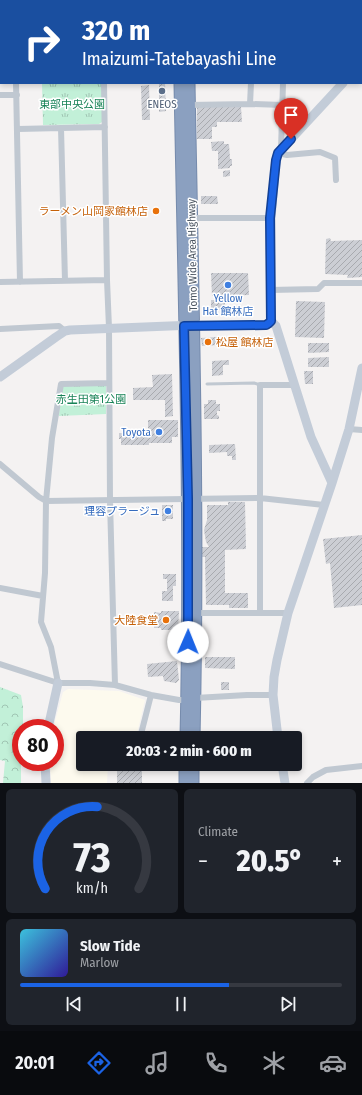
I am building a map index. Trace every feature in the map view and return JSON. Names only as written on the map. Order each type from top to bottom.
[{"type":"highway","name":"Tomo Wide Area Highway","points":[[180,84],[189,326],[192,499],[191,699],[193,731]]},
{"type":"highway","name":"Tomo Wide Area Highway","points":[[189,84],[191,218],[189,326]]},
{"type":"highway","name":"Tomo Wide Area Highway","points":[[187,731],[191,699]]},
{"type":"highway","points":[[185,771],[185,783]]},
{"type":"highway","points":[[193,771],[193,783]]},
{"type":"street","points":[[16,84],[20,282]]},
{"type":"street","points":[[104,84],[109,328],[110,500],[115,685]]},
{"type":"street","points":[[250,104],[251,84]]},
{"type":"street","points":[[280,152],[283,84]]},
{"type":"street","points":[[332,483],[311,437],[276,326],[271,321],[270,218],[276,160],[280,152],[342,84]]},
{"type":"street","points":[[0,95],[17,94]]},
{"type":"street","points":[[189,105],[250,104],[282,106]]},
{"type":"street","points":[[18,129],[105,127]]},
{"type":"street","points":[[61,128],[65,281]]},
{"type":"street","points":[[280,152],[287,155],[320,152],[334,158],[336,180]]},
{"type":"street","points":[[191,218],[270,218]]},
{"type":"street","points":[[0,282],[107,280]]},
{"type":"street","points":[[270,290],[318,289],[324,283],[362,283]]},
{"type":"street","points":[[0,378],[65,331],[76,329],[109,328],[266,325],[271,321]]},
{"type":"street","points":[[0,329],[59,326],[65,331]]},
{"type":"street","points":[[277,731],[273,695],[276,660],[288,613],[349,429],[362,368]]},
{"type":"street","points":[[50,719],[58,683],[51,647],[41,622],[45,573],[46,501],[52,438],[61,384],[109,383]]},
{"type":"street","points":[[260,613],[260,385],[295,385]]},
{"type":"street","points":[[349,429],[362,430]]},
{"type":"street","points":[[0,464],[39,497],[46,501],[260,498],[324,506]]},
{"type":"street","points":[[0,588],[43,596]]},
{"type":"street","points":[[192,613],[288,613]]},
{"type":"street","points":[[0,664],[58,683],[115,685],[151,695],[179,700],[247,695],[273,695]]},
{"type":"street","points":[[142,731],[151,695]]},
{"type":"street","points":[[307,783],[313,777],[326,770],[362,766]]},
{"type":"street","points":[[45,771],[46,783]]},
{"type":"street","points":[[283,771],[285,783]]},
{"type":"lane","points":[[207,384],[254,383],[260,385]]},
{"type":"shaded area","points":[[68,689],[119,691],[145,700],[138,731],[76,731],[76,771],[108,771],[107,783],[51,783],[50,771],[64,771],[64,719],[56,719],[63,692]]},
{"type":"green space","name":"東部中央公園","points":[[42,84],[102,84],[102,122],[99,124],[43,125]]},
{"type":"green space","name":"赤生田第1公園","points":[[106,383],[106,414],[59,416],[61,384]]},
{"type":"green space","points":[[0,687],[21,695],[23,719],[12,719],[12,771],[21,771],[21,783],[3,783],[5,761],[0,760]]},
{"type":"building","points":[[159,84],[165,84],[166,111],[159,112]]},
{"type":"building","points":[[149,85],[150,120],[142,120],[141,86]]},
{"type":"building","points":[[197,107],[241,107],[242,122],[217,122],[217,127],[212,127],[212,139],[197,139]]},
{"type":"building","points":[[224,141],[224,144],[229,144],[232,166],[230,166],[230,168],[218,169],[218,151],[212,151],[211,142]]},
{"type":"building","points":[[230,170],[230,176],[223,177],[223,171]]},
{"type":"building","points":[[201,196],[217,196],[218,204],[201,204]]},
{"type":"building","points":[[330,238],[331,241],[362,240],[362,277],[347,278],[348,275],[325,274],[326,239]]},
{"type":"building","points":[[211,273],[248,273],[249,295],[212,296]]},
{"type":"building","points":[[211,300],[225,300],[225,310],[211,310]]},
{"type":"building","points":[[296,301],[325,302],[324,338],[295,337]]},
{"type":"building","points":[[217,337],[218,345],[202,346],[201,338]]},
{"type":"building","points":[[308,343],[329,343],[329,352],[308,353]]},
{"type":"building","points":[[329,357],[329,367],[308,367],[308,358]]},
{"type":"building","points":[[229,360],[229,365],[223,365],[223,375],[212,376],[212,361]]},
{"type":"building","points":[[304,371],[313,371],[313,384],[305,384]]},
{"type":"building","points":[[172,374],[173,416],[165,417],[165,400],[133,400],[133,388],[153,387],[152,375]]},
{"type":"building","points":[[208,400],[216,400],[216,404],[220,404],[220,411],[217,411],[219,419],[204,419],[204,404],[208,404]]},
{"type":"building","points":[[148,420],[178,420],[178,437],[172,437],[172,443],[121,445],[119,433],[148,433]]},
{"type":"building","points":[[235,444],[236,460],[232,460],[232,456],[227,456],[227,452],[209,453],[209,445]]},
{"type":"building","points":[[228,502],[245,502],[246,549],[225,550],[225,593],[248,593],[248,608],[229,608],[229,605],[206,605],[205,557],[202,557],[201,547],[209,547],[206,542],[204,530],[207,520],[207,505],[228,505]]},
{"type":"building","points":[[162,505],[173,505],[173,519],[166,519],[166,521],[162,521]]},
{"type":"building","points":[[362,535],[362,605],[334,608],[330,563],[326,564],[323,539]]},
{"type":"building","points":[[163,574],[176,574],[176,586],[173,586],[173,601],[162,601],[162,591],[167,591],[167,579],[163,579]]},
{"type":"building","name":"大陸食堂","points":[[161,611],[179,611],[178,632],[154,628],[154,612],[161,613]]},
{"type":"building","points":[[205,657],[235,657],[235,669],[205,668]]},
{"type":"building","points":[[177,661],[179,680],[176,683],[164,681],[163,676],[148,677],[147,664]]},
{"type":"building","points":[[221,682],[229,682],[229,690],[221,690]]},
{"type":"building","points":[[117,771],[142,771],[142,783],[117,783]]},
{"type":"place","name":"ENEOS","points":[[162,91]]},
{"type":"place","name":"ラーメン山岡家館林店","points":[[156,211]]},
{"type":"place","name":"Yellow Hat 館林店","points":[[228,285]]},
{"type":"place","name":"松屋 館林店","points":[[208,342]]},
{"type":"place","name":"Toyota","points":[[159,432]]},
{"type":"place","name":"理容プラージュ","points":[[168,511]]},
{"type":"place","name":"大陸食堂","points":[[166,620]]},
{"type":"route","points":[[188,642],[188,499],[184,326],[266,325],[271,321],[270,218],[276,160],[278,153],[291,139]]}]
